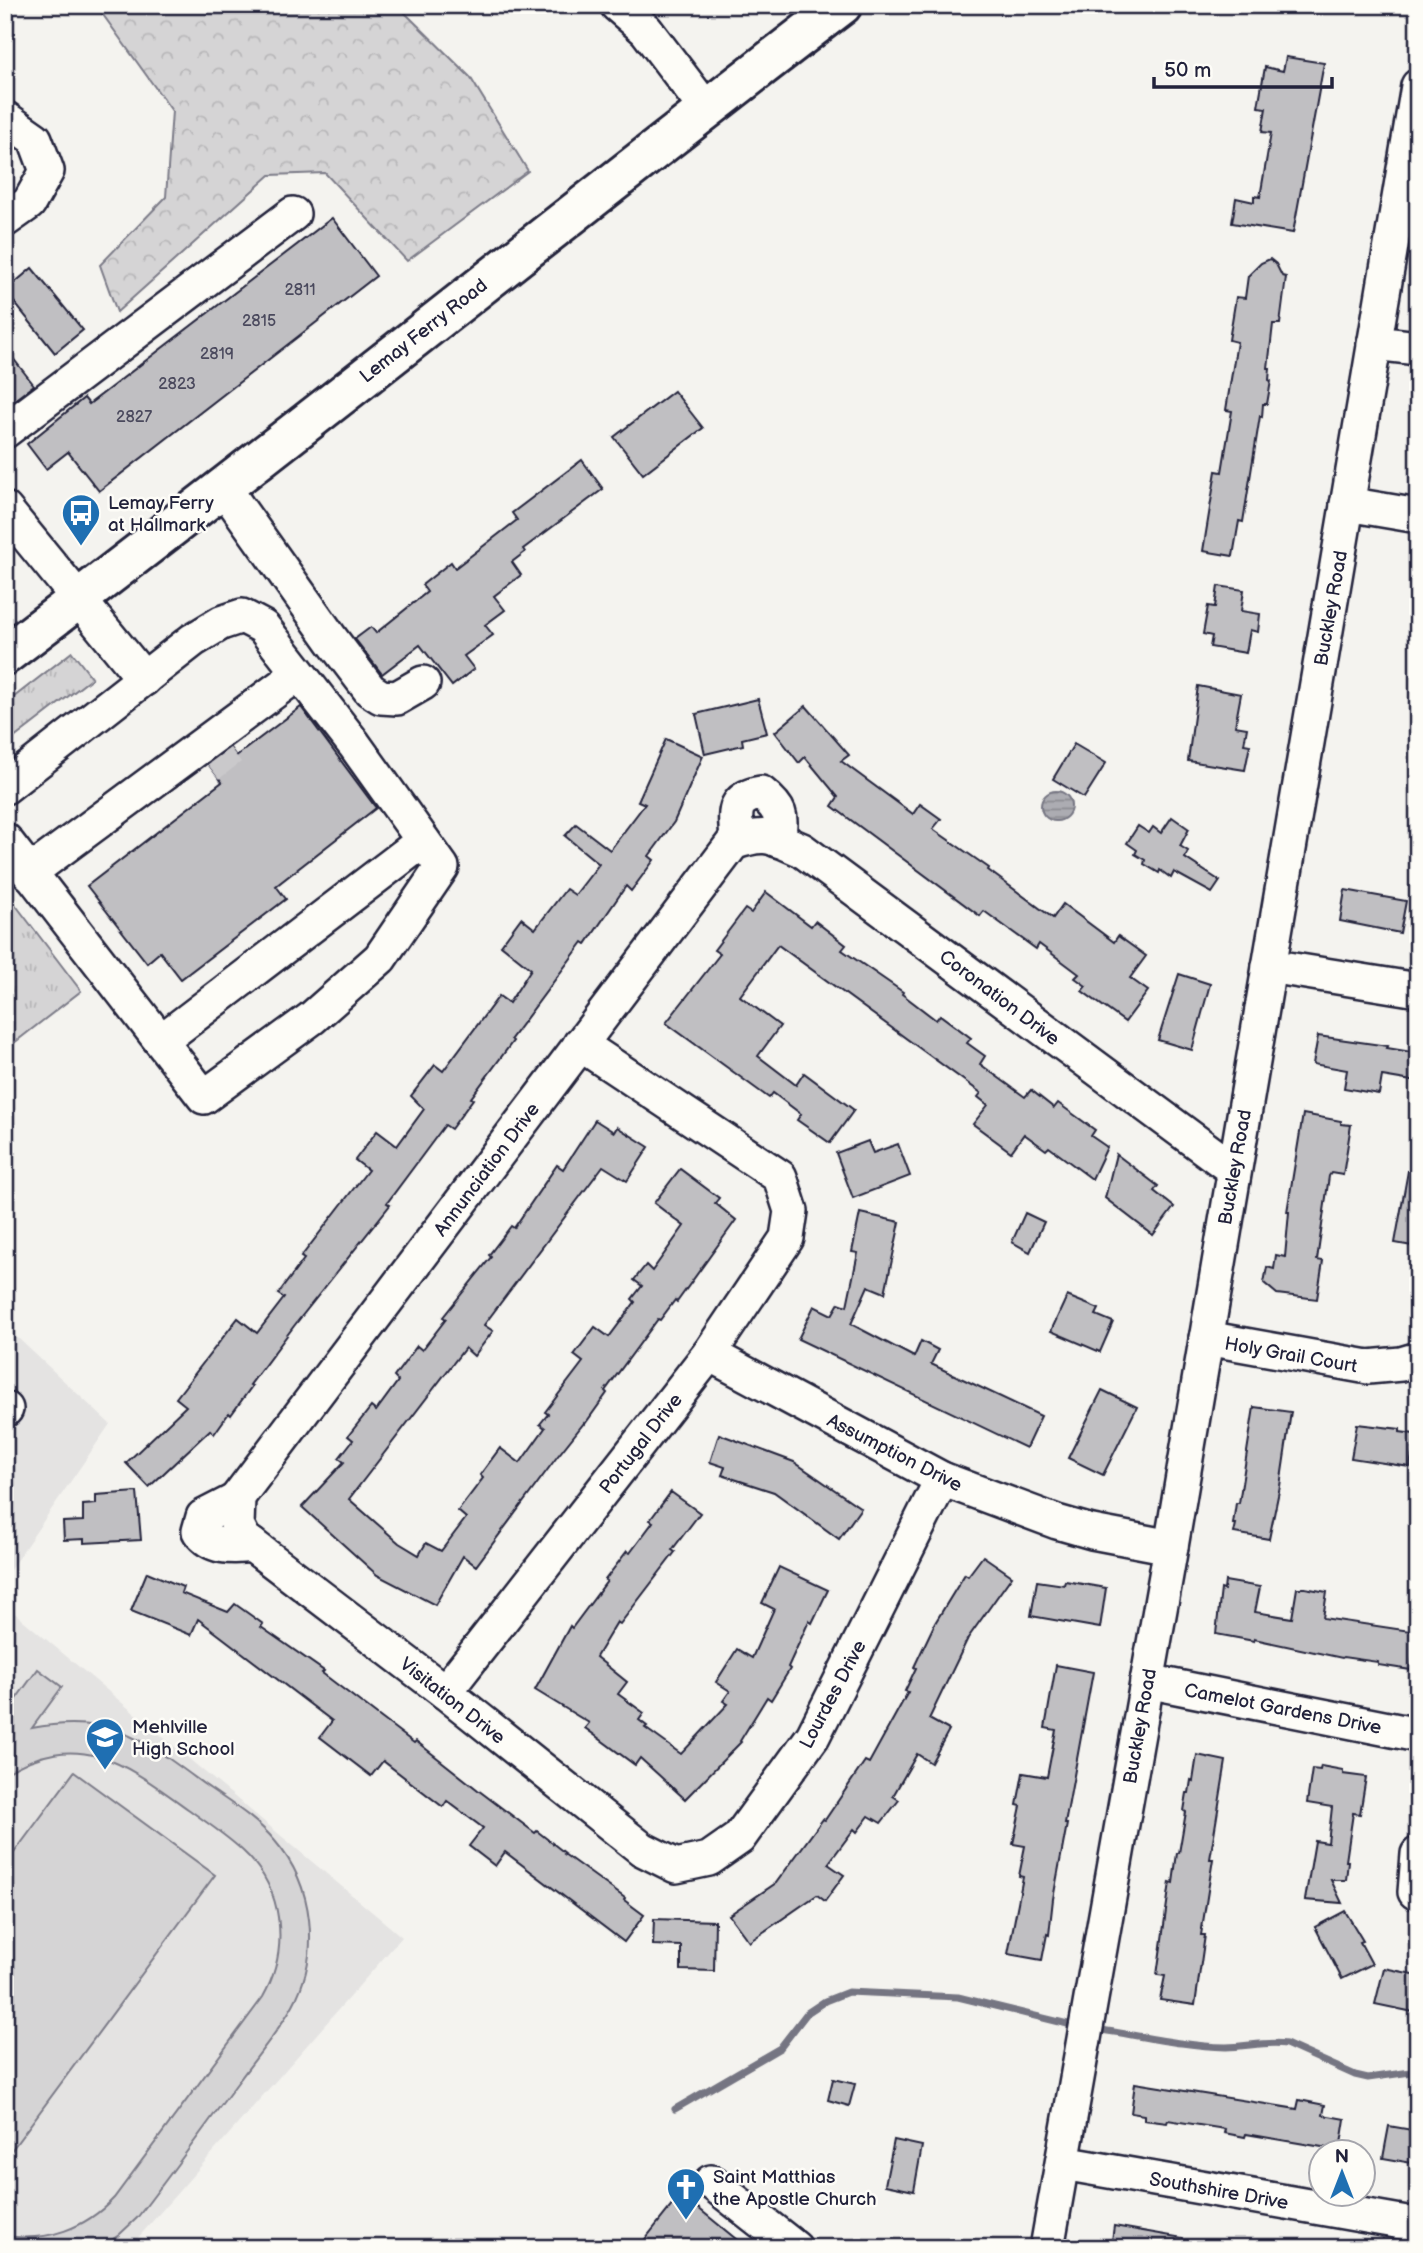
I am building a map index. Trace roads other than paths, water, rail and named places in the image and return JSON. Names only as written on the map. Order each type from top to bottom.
[{"type":"main road","name":"Lemay Ferry Road","points":[[5,655],[224,488],[842,5]]},
{"type":"street","points":[[617,5],[646,30],[706,109]]},
{"type":"street","name":"Buckley Road","points":[[1048,2248],[1171,1547],[1418,86]]},
{"type":"street","points":[[5,118],[35,139],[47,171],[17,211]]},
{"type":"street","points":[[5,431],[293,214]]},
{"type":"street","points":[[1374,344],[1418,348]]},
{"type":"street","points":[[224,488],[370,690],[381,696],[397,698],[423,683]]},
{"type":"street","points":[[1347,504],[1418,516]]},
{"type":"street","points":[[5,509],[144,679]]},
{"type":"street","points":[[5,787],[193,640],[221,623],[243,616],[263,627],[354,744],[442,867],[380,958],[312,1018],[204,1097],[5,840]]},
{"type":"street","points":[[29,873],[298,674]]},
{"type":"street","points":[[176,765],[200,772],[220,758],[240,743],[247,712]]},
{"type":"street","name":"Annunciation Drive","points":[[242,1523],[580,1044],[733,843],[758,838]]},
{"type":"street","name":"Coronation Drive","points":[[758,838],[802,850],[1234,1170]]},
{"type":"street","points":[[161,1041],[423,841]]},
{"type":"street","points":[[1269,966],[1418,990]]},
{"type":"street","name":"Portugal Drive","points":[[445,1692],[709,1354],[787,1238],[791,1211],[780,1177],[580,1044]]},
{"type":"street","name":"Holy Grail Court","points":[[1206,1338],[1368,1367],[1401,1364],[1418,1359]]},
{"type":"street","name":"Assumption Drive","points":[[709,1354],[942,1479],[1057,1522],[1092,1532],[1171,1547]]},
{"type":"street","name":"Lourdes Drive","points":[[676,1866],[709,1859],[739,1838],[813,1736],[942,1479]]},
{"type":"street","name":"Visitation Drive","points":[[242,1523],[445,1692],[642,1849],[676,1866]]},
{"type":"street","name":"Camelot Gardens Drive","points":[[1147,1681],[1418,1735]]},
{"type":"street","points":[[1415,1892],[1418,1854]]},
{"type":"street","name":"Southshire Drive","points":[[1063,2163],[1418,2225]]},
{"type":"street","points":[[710,2182],[795,2248]]},
{"type":"waterway","points":[[675,2109],[780,2048],[807,2013],[825,2001],[848,1992],[958,1997],[1076,2026]]},
{"type":"waterway","points":[[1095,2029],[1210,2046],[1286,2044],[1355,2075],[1368,2078],[1418,2071]]},
{"type":"tunnel","points":[[209,766],[231,749]]},
{"type":"place","name":"Lemay Ferry at Hallmark","points":[[81,547]]},
{"type":"place","name":"Mehlville High School","points":[[105,1771]]},
{"type":"place","name":"Saint Matthias the Apostle Church","points":[[686,2221]]}]
